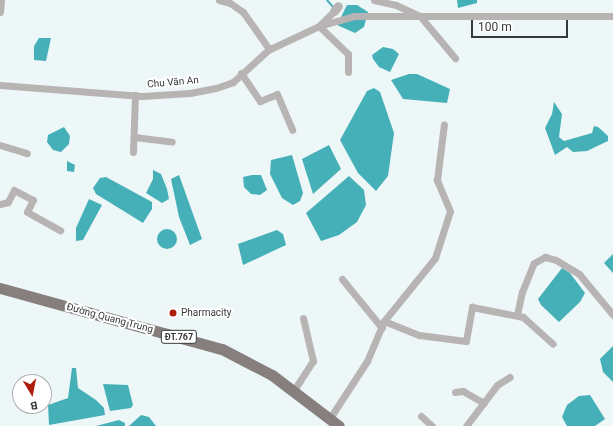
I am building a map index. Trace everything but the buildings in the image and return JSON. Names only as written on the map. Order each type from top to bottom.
[{"type":"main road","name":"Đường Quang Trung","points":[[0,288],[211,345],[272,375],[340,426]]},
{"type":"street","points":[[0,12],[1,0]]},
{"type":"street","points":[[219,0],[230,3],[243,12],[270,49]]},
{"type":"street","points":[[374,0],[396,5],[420,16],[455,58]]},
{"type":"street","name":"Chu Văn An","points":[[0,85],[135,95],[190,93],[216,88],[232,82],[270,49],[319,26],[338,6]]},
{"type":"street","points":[[319,26],[354,16],[613,16]]},
{"type":"street","points":[[319,26],[348,54],[348,72]]},
{"type":"street","points":[[241,73],[260,101],[277,94],[292,130]]},
{"type":"street","points":[[133,152],[135,95]]},
{"type":"street","points":[[330,418],[368,361],[383,325],[435,258],[449,213],[437,180],[444,124]]},
{"type":"street","points":[[134,137],[172,142]]},
{"type":"street","points":[[0,145],[27,153]]},
{"type":"street","points":[[0,204],[8,202],[14,190],[32,200],[27,212],[60,230]]},
{"type":"street","points":[[517,315],[522,292],[534,263],[545,257],[556,260],[579,274],[613,315]]},
{"type":"street","points":[[342,279],[383,325],[419,335],[466,341],[472,307],[517,315],[528,320],[553,344]]},
{"type":"street","points":[[294,390],[313,360],[303,318]]},
{"type":"street","points":[[466,426],[497,385],[510,377]]},
{"type":"street","points":[[455,392],[464,391],[484,403]]},
{"type":"street","points":[[421,416],[432,426]]},
{"type":"water","points":[[457,0],[477,0],[477,3],[458,8]]},
{"type":"water","points":[[347,5],[357,5],[368,12],[364,27],[355,33],[337,25]]},
{"type":"water","points":[[39,38],[51,38],[46,61],[34,60],[34,46]]},
{"type":"water","points":[[383,47],[393,49],[399,54],[390,72],[379,67],[373,59],[372,55]]},
{"type":"water","points":[[409,74],[417,74],[450,89],[447,103],[403,99],[391,80]]},
{"type":"water","points":[[374,88],[380,92],[394,133],[388,176],[376,191],[358,173],[340,140],[367,91]]},
{"type":"water","points":[[554,102],[562,114],[559,137],[564,141],[592,133],[594,126],[598,127],[608,136],[608,141],[587,151],[573,152],[567,147],[555,155],[545,128],[552,114]]},
{"type":"water","points":[[64,127],[70,136],[69,144],[61,152],[53,150],[47,142],[48,135]]},
{"type":"water","points":[[329,145],[341,169],[313,194],[302,159]]},
{"type":"water","points":[[292,155],[303,193],[300,201],[293,205],[282,198],[270,174],[271,160]]},
{"type":"water","points":[[67,161],[75,165],[74,172],[67,171]]},
{"type":"water","points":[[153,170],[161,174],[167,189],[169,199],[162,203],[146,193],[153,179]]},
{"type":"water","points":[[179,175],[202,239],[190,245],[179,217],[171,179]]},
{"type":"water","points":[[261,175],[267,190],[260,195],[251,194],[244,187],[243,177]]},
{"type":"water","points":[[349,176],[364,190],[366,205],[357,222],[339,235],[321,241],[306,213]]},
{"type":"water","points":[[106,177],[152,202],[152,209],[143,223],[96,194],[93,188],[100,178]]},
{"type":"water","points":[[89,199],[102,205],[83,240],[76,241],[76,228]]},
{"type":"water","points":[[163,229],[171,229],[177,235],[177,243],[171,249],[163,249],[157,243],[157,235]]},
{"type":"water","points":[[277,230],[283,234],[286,245],[243,265],[238,244]]},
{"type":"water","points":[[613,254],[613,273],[604,263]]},
{"type":"water","points":[[562,268],[570,273],[585,293],[580,302],[559,322],[541,305],[538,299]]},
{"type":"water","points":[[613,346],[613,382],[603,372],[600,359]]},
{"type":"water","points":[[72,368],[76,368],[78,388],[96,400],[104,408],[105,415],[49,425],[48,414],[52,414],[52,404],[68,398]]},
{"type":"water","points":[[103,384],[128,385],[133,405],[131,408],[110,411]]},
{"type":"water","points":[[590,395],[605,419],[595,426],[567,426],[562,417],[567,405],[579,396]]},
{"type":"water","points":[[141,415],[149,417],[156,426],[129,426]]},
{"type":"water","points":[[119,420],[125,423],[125,426],[96,426]]},
{"type":"waterway","points":[[327,0],[334,8]]},
{"type":"place","name":"Pharmacity","points":[[173,313]]}]
